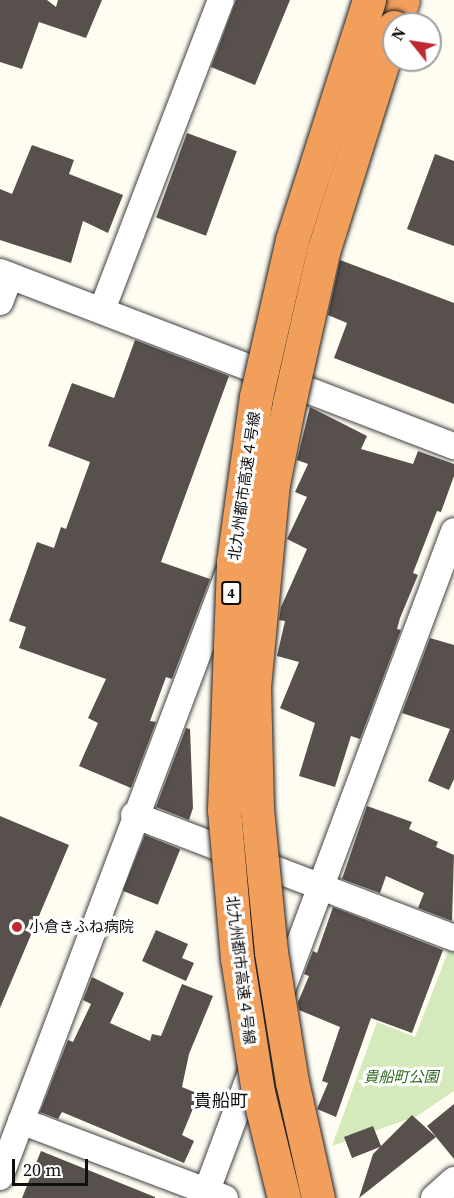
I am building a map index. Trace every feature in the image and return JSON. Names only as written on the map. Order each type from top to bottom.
[{"type":"highway","name":"北九州都市高速４号線","points":[[284,1198],[258,1092],[237,958],[224,810],[233,562],[256,397],[292,240],[369,0]]},
{"type":"highway","name":"北九州都市高速４号線","points":[[318,1198],[292,1082],[271,952],[257,809],[254,687],[273,484],[289,404],[323,252],[382,64]]},
{"type":"street","points":[[102,310],[221,0]]},
{"type":"street","points":[[0,302],[5,274],[102,310],[231,364],[301,387],[454,446]]},
{"type":"street","points":[[0,1177],[134,815],[301,387]]},
{"type":"street","points":[[21,1121],[212,1196],[320,886],[454,531]]},
{"type":"street","points":[[134,815],[454,938]]},
{"type":"street","points":[[434,1198],[454,1180]]},
{"type":"green space","name":"貴船町公園","points":[[450,947],[454,949],[454,1091],[417,1116],[332,1146],[377,1022],[415,1037]]},
{"type":"building","points":[[0,0],[47,0],[56,7],[58,0],[102,0],[86,38],[39,22],[22,69],[0,62]]},
{"type":"building","points":[[236,0],[290,0],[255,85],[211,67]]},
{"type":"building","points":[[187,133],[237,151],[206,236],[156,218]]},
{"type":"building","points":[[32,145],[74,160],[69,174],[123,195],[108,233],[83,221],[71,263],[0,240],[0,189],[12,194]]},
{"type":"building","points":[[435,154],[454,161],[454,246],[407,229]]},
{"type":"building","points":[[340,260],[454,303],[454,404],[334,358],[347,323],[328,315]]},
{"type":"building","points":[[135,340],[229,376],[161,562],[210,579],[172,679],[166,677],[150,721],[156,722],[131,788],[79,766],[98,723],[88,718],[106,679],[19,648],[26,627],[9,621],[37,542],[54,548],[61,527],[66,529],[90,462],[48,446],[72,383],[114,398]]},
{"type":"building","points":[[310,407],[367,436],[361,449],[413,464],[418,451],[454,464],[454,476],[441,512],[437,511],[413,573],[418,575],[400,618],[397,629],[401,630],[360,739],[351,736],[335,787],[299,776],[315,723],[280,708],[299,662],[277,656],[285,621],[279,620],[281,607],[307,549],[287,539],[307,497],[295,492],[308,464],[297,460]]},
{"type":"building","points":[[430,638],[454,645],[454,779],[449,790],[428,781],[450,729],[402,713]]},
{"type":"building","points":[[186,728],[190,729],[193,808],[189,820],[156,807]]},
{"type":"building","points":[[367,806],[412,822],[409,829],[438,842],[436,847],[454,855],[452,921],[418,908],[424,893],[386,876],[380,893],[342,879]]},
{"type":"building","name":"小倉きふね病院","points":[[0,816],[69,845],[0,1008]]},
{"type":"building","points":[[145,835],[180,849],[158,905],[123,891]]},
{"type":"building","points":[[333,907],[443,950],[412,1033],[371,1018],[336,1117],[317,1109],[328,1083],[322,1081],[340,1027],[299,1010],[298,1002],[309,976],[304,974],[313,951],[317,953]]},
{"type":"building","points":[[156,930],[188,944],[182,958],[194,963],[186,981],[142,961]]},
{"type":"building","points":[[92,977],[124,993],[110,1023],[150,1041],[152,1034],[161,1036],[182,984],[213,996],[189,1054],[182,1087],[199,1094],[182,1135],[194,1141],[184,1163],[62,1112],[58,1119],[40,1112],[68,1040],[73,1042],[91,1004],[83,1000]]},
{"type":"building","points":[[454,1104],[454,1159],[427,1126]]},
{"type":"building","points":[[412,1115],[436,1137],[359,1198],[373,1154],[380,1147],[352,1158],[344,1137],[373,1126],[381,1146]]},
{"type":"building","points":[[41,1151],[155,1197],[155,1198],[22,1198]]},
{"type":"place","name":"小倉きふね病院","points":[[17,927]]},
{"type":"district","name":"貴船町","points":[[221,1101]]}]
